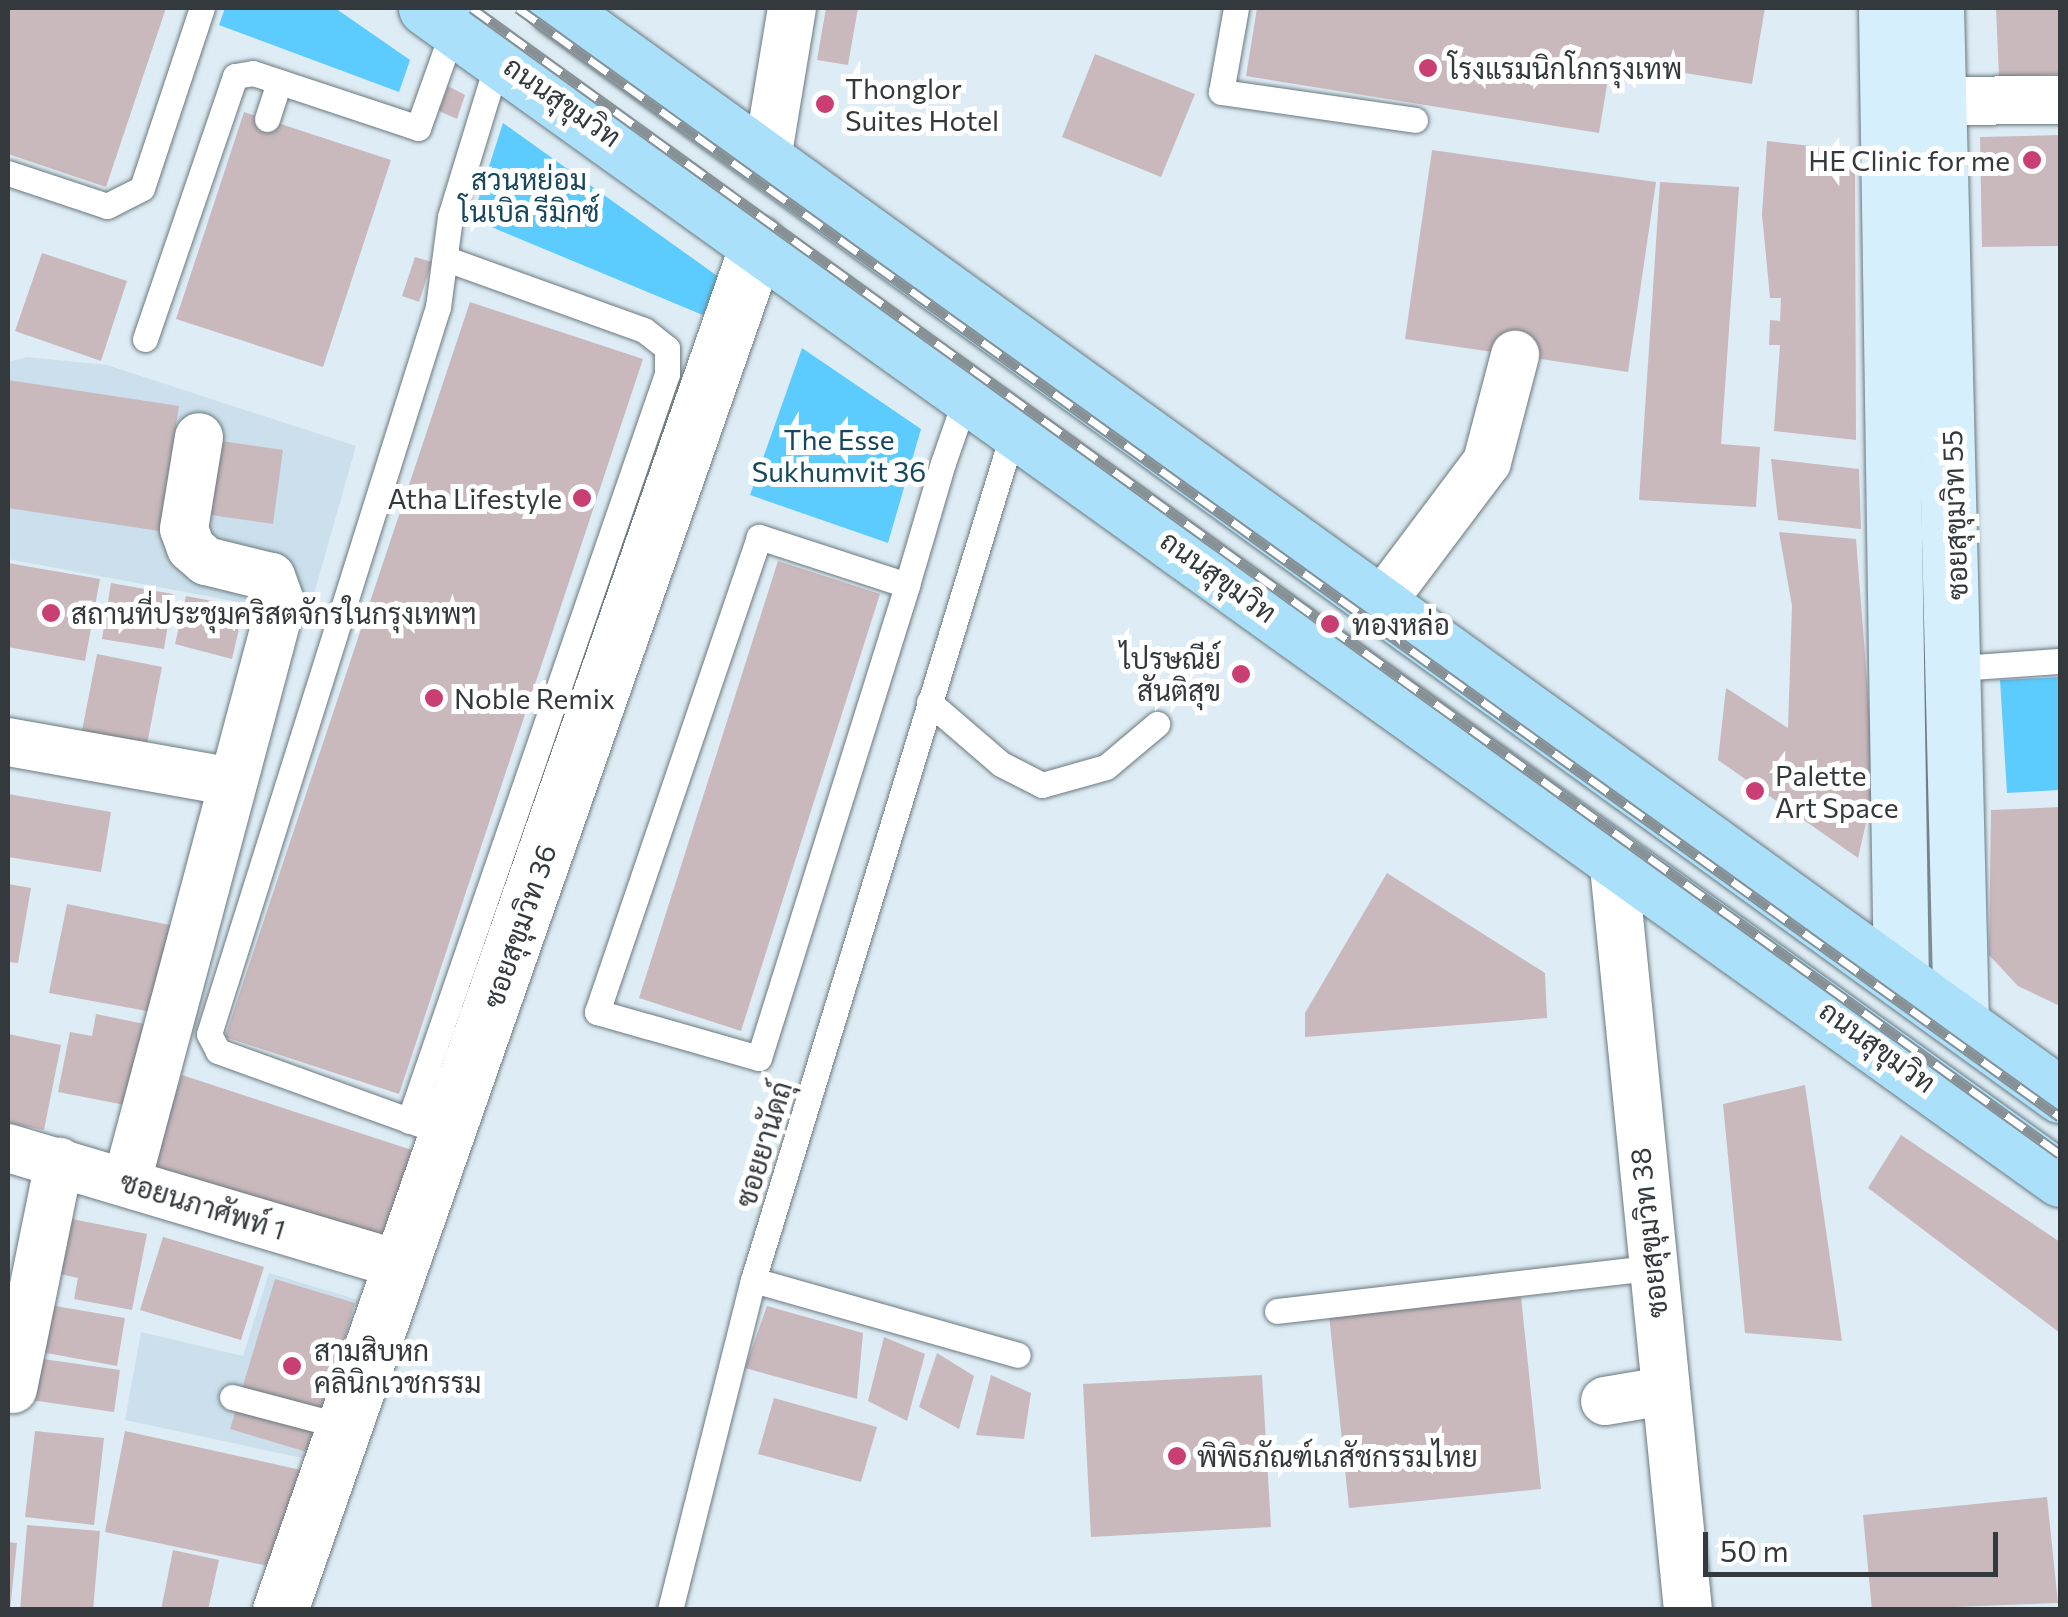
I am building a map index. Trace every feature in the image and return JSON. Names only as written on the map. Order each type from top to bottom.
[{"type":"main road","points":[[556,8],[2060,1095]]},
{"type":"main road","points":[[1858,1032],[1901,980],[1886,8]]},
{"type":"main road","name":"ซอยสุขุมวิท 55","points":[[1936,8],[1959,668],[1960,1022]]},
{"type":"main road","name":"ถนนสุขุมวิท","points":[[440,17],[2060,1179]]},
{"type":"main road","points":[[1927,1082],[1960,1022]]},
{"type":"street","points":[[766,159],[792,8]]},
{"type":"street","points":[[1940,101],[2060,100]]},
{"type":"street","name":"ซอยสุขุมวิท 36","points":[[280,1610],[397,1264],[428,1127],[758,243]]},
{"type":"street","points":[[1381,603],[1487,462],[1515,355]]},
{"type":"street","points":[[127,1181],[282,588],[191,548],[184,529],[199,437]]},
{"type":"street","points":[[8,742],[232,782]]},
{"type":"street","name":"ซอยสุขุมวิท 38","points":[[1613,856],[1650,1268],[1688,1610]]},
{"type":"street","name":"ซอยนภาศัพท์ 1","points":[[8,1148],[397,1264]]},
{"type":"street","points":[[14,1390],[59,1162]]},
{"type":"street","points":[[1605,1400],[1664,1391]]},
{"type":"lane","points":[[8,173],[107,206],[142,188],[202,8]]},
{"type":"lane","points":[[1236,8],[1221,92],[1415,120]]},
{"type":"lane","points":[[144,339],[223,92],[235,76],[279,82],[418,128],[440,17]]},
{"type":"lane","points":[[450,260],[644,330],[667,348],[667,374],[428,1127],[218,1051],[208,1034],[450,260],[450,217],[499,57]]},
{"type":"lane","points":[[267,119],[279,82]]},
{"type":"lane","points":[[907,585],[759,537],[597,1012],[759,1058],[907,585],[966,396]]},
{"type":"lane","name":"ซอยยานัดถุ์","points":[[670,1610],[752,1280],[1014,428]]},
{"type":"lane","points":[[1959,668],[2060,661]]},
{"type":"lane","points":[[929,702],[1002,764],[1042,785],[1106,767],[1157,724]]},
{"type":"lane","points":[[1277,1311],[1650,1268]]},
{"type":"lane","points":[[752,1280],[1018,1356]]},
{"type":"lane","points":[[232,1397],[342,1426]]},
{"type":"shaded area","points":[[27,357],[107,365],[356,446],[308,615],[8,559],[8,362]]},
{"type":"shaded area","points":[[269,1273],[372,1304],[321,1462],[125,1420],[141,1332],[243,1356]]},
{"type":"green space","points":[[225,8],[335,8],[410,60],[399,92],[219,25]]},
{"type":"green space","name":"สวนหย่อม โนเบิล รีมิกซ์","points":[[503,123],[723,280],[710,318],[472,219]]},
{"type":"green space","name":"The Esse Sukhumvit 36","points":[[802,348],[921,429],[888,543],[750,495]]},
{"type":"green space","points":[[2060,677],[2060,790],[2007,793],[2000,680]]},
{"type":"building","points":[[8,8],[166,8],[106,187],[8,154]]},
{"type":"building","points":[[826,8],[858,8],[848,65],[817,60]]},
{"type":"building","name":"โรงแรมนิกโกกรุงเทพ","points":[[1257,8],[1765,8],[1752,84],[1611,61],[1599,133],[1246,76]]},
{"type":"building","points":[[1996,8],[2060,8],[2060,74],[1999,77]]},
{"type":"building","points":[[1095,54],[1195,94],[1161,177],[1062,137]]},
{"type":"building","points":[[448,86],[465,95],[457,119],[439,111]]},
{"type":"building","points":[[244,112],[391,160],[323,367],[176,319]]},
{"type":"building","points":[[2060,135],[2060,246],[1982,247],[1980,137]]},
{"type":"building","points":[[1767,141],[1847,150],[1855,175],[1856,440],[1774,431],[1780,345],[1769,345],[1770,320],[1780,321],[1781,298],[1770,298],[1762,214]]},
{"type":"building","points":[[1432,150],[1656,182],[1628,372],[1405,339]]},
{"type":"building","points":[[1660,182],[1739,187],[1721,444],[1760,447],[1756,507],[1639,500]]},
{"type":"building","points":[[42,253],[127,281],[101,361],[15,331]]},
{"type":"building","points":[[415,257],[432,262],[419,302],[402,296]]},
{"type":"building","name":"Noble Remix","points":[[470,302],[643,359],[399,1094],[225,1037]]},
{"type":"building","points":[[8,380],[179,406],[159,531],[8,508]]},
{"type":"building","points":[[221,441],[283,450],[273,524],[211,515]]},
{"type":"building","points":[[1771,459],[1859,469],[1861,529],[1778,520]]},
{"type":"building","points":[[1779,532],[1856,539],[1875,783],[1858,858],[1718,760],[1726,688],[1788,728],[1792,606]]},
{"type":"building","name":"The Esse Sukhumvit 36","points":[[778,561],[880,594],[741,1031],[639,998]]},
{"type":"building","name":"สถานที่ประชุมคริสตจักรในกรุงเทพฯ","points":[[8,563],[100,579],[85,661],[8,647]]},
{"type":"building","points":[[111,583],[173,594],[164,649],[102,639]]},
{"type":"building","points":[[186,596],[244,607],[232,659],[175,644]]},
{"type":"building","points":[[97,654],[162,667],[146,749],[81,736]]},
{"type":"building","points":[[8,794],[111,812],[101,872],[8,857]]},
{"type":"building","points":[[2060,807],[2060,1006],[2018,986],[1989,955],[1991,810]]},
{"type":"building","points":[[1387,873],[1545,973],[1547,1018],[1305,1037],[1305,1013]]},
{"type":"building","points":[[8,884],[31,888],[18,963],[8,962]]},
{"type":"building","points":[[67,904],[170,925],[152,1012],[49,993]]},
{"type":"building","points":[[96,1014],[159,1027],[151,1066],[134,1063],[125,1105],[58,1092],[70,1032],[92,1036]]},
{"type":"building","points":[[8,1034],[61,1045],[44,1130],[8,1123]]},
{"type":"building","points":[[182,1075],[415,1151],[385,1246],[151,1170]]},
{"type":"building","points":[[1805,1085],[1842,1341],[1745,1333],[1723,1104]]},
{"type":"building","points":[[1901,1135],[2060,1242],[2060,1333],[1868,1188]]},
{"type":"building","points":[[57,1216],[147,1234],[132,1310],[74,1299],[78,1278],[46,1271]]},
{"type":"building","points":[[163,1237],[264,1267],[241,1340],[140,1310]]},
{"type":"building","name":"สามสิบหก คลินิกเวชกรรม","points":[[275,1279],[355,1303],[310,1453],[230,1429]]},
{"type":"building","points":[[1521,1297],[1541,1489],[1349,1508],[1329,1315]]},
{"type":"building","points":[[38,1303],[125,1318],[117,1366],[30,1350]]},
{"type":"building","points":[[767,1306],[863,1333],[857,1399],[745,1368]]},
{"type":"building","points":[[884,1337],[925,1354],[907,1421],[868,1401]]},
{"type":"building","points":[[937,1353],[974,1376],[959,1429],[919,1407]]},
{"type":"building","points":[[29,1357],[120,1370],[114,1412],[24,1399]]},
{"type":"building","points":[[991,1375],[1031,1393],[1024,1439],[976,1435]]},
{"type":"building","name":"พิพิธภัณฑ์เภสัชกรรมไทย","points":[[1262,1375],[1271,1527],[1091,1537],[1083,1384]]},
{"type":"building","points":[[774,1398],[877,1427],[861,1482],[758,1454]]},
{"type":"building","points":[[35,1431],[104,1438],[94,1525],[25,1517]]},
{"type":"building","points":[[125,1431],[301,1470],[273,1567],[105,1532]]},
{"type":"building","points":[[2047,1497],[2058,1603],[1872,1610],[1863,1515]]},
{"type":"building","points":[[27,1525],[100,1531],[93,1610],[20,1610]]},
{"type":"building","points":[[8,1542],[17,1543],[10,1610],[8,1609]]},
{"type":"building","points":[[173,1550],[219,1560],[208,1610],[161,1610]]},
{"type":"railway","points":[[472,8],[2060,1154]]},
{"type":"railway","points":[[518,8],[2060,1117]]},
{"type":"place","name":"โรงแรมนิกโกกรุงเทพ","points":[[1428,68]]},
{"type":"place","name":"Thonglor Suites Hotel","points":[[825,104]]},
{"type":"place","name":"HE Clinic for me","points":[[2032,160]]},
{"type":"place","name":"Atha Lifestyle","points":[[582,498]]},
{"type":"place","name":"สถานที่ประชุมคริสตจักรในกรุงเทพฯ","points":[[51,613]]},
{"type":"place","name":"ทองหล่อ","points":[[1330,624]]},
{"type":"place","name":"ไปรษณีย์ สันติสุข","points":[[1241,674]]},
{"type":"place","name":"Noble Remix","points":[[434,698]]},
{"type":"place","name":"Palette Art Space","points":[[1755,791]]},
{"type":"place","name":"สามสิบหก คลินิกเวชกรรม","points":[[292,1366]]},
{"type":"place","name":"พิพิธภัณฑ์เภสัชกรรมไทย","points":[[1177,1456]]}]
